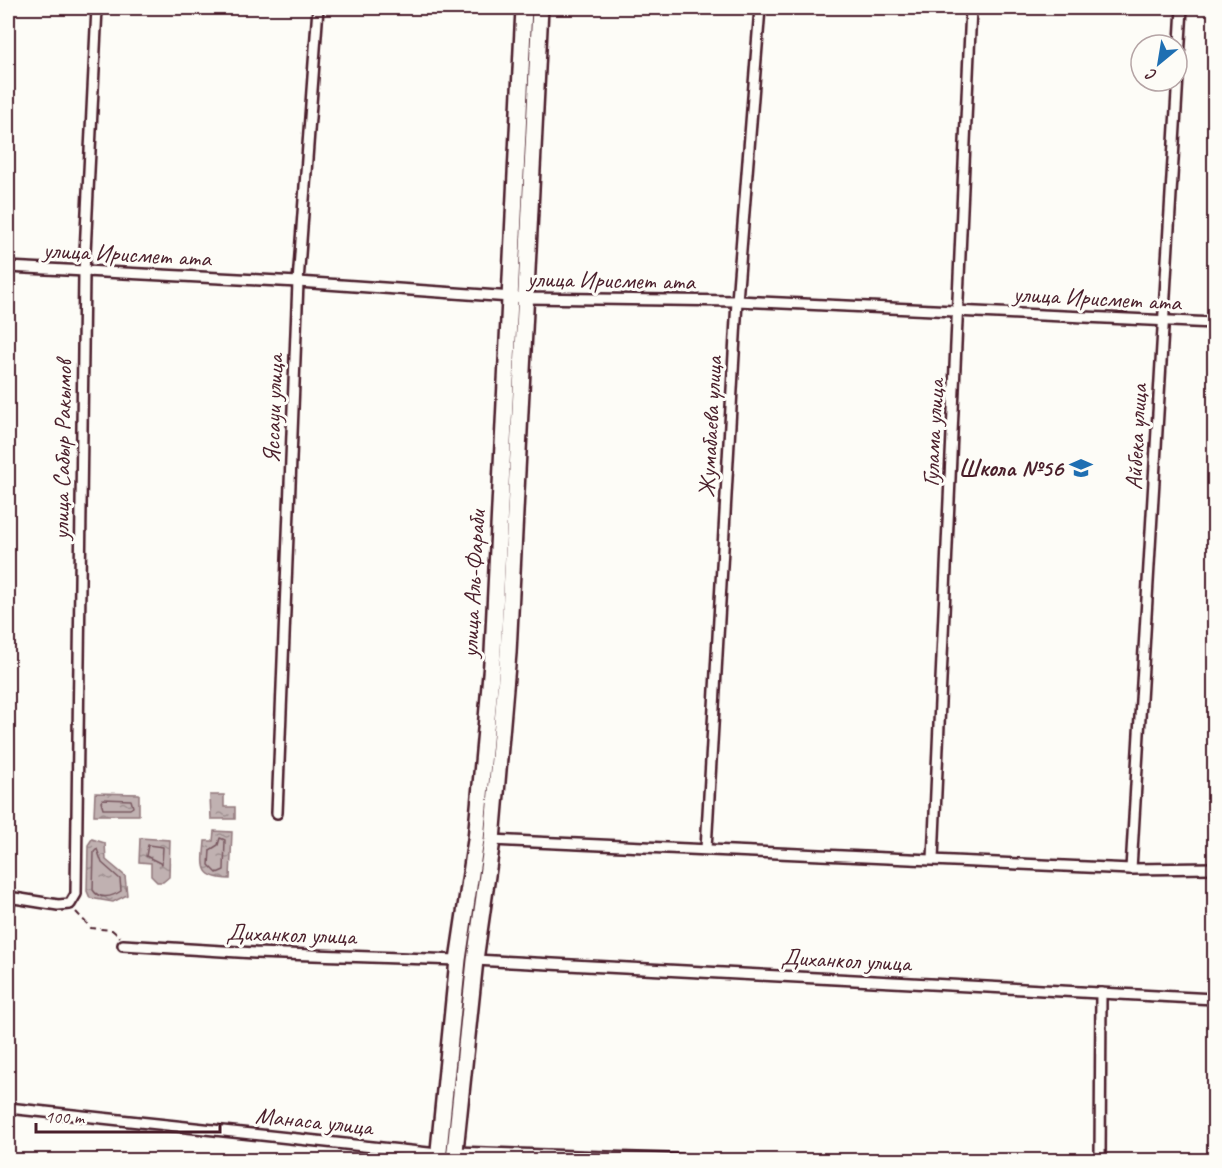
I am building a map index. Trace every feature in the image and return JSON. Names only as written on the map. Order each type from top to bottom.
[{"type":"main road","name":"улица Аль-Фараби","points":[[455,1156],[475,960],[492,840],[508,653],[524,8]]},
{"type":"main road","name":"улица Аль-Фараби","points":[[438,1157],[458,960],[476,840],[493,652],[540,8]]},
{"type":"street","name":"улица Сабыр Ракымов","points":[[70,904],[76,894],[84,273],[97,8]]},
{"type":"street","name":"Яссауи улица","points":[[277,813],[298,282],[318,8]]},
{"type":"street","name":"Жумабаева улица","points":[[706,849],[737,302],[760,8]]},
{"type":"street","name":"Гулама улица","points":[[933,859],[971,8]]},
{"type":"street","name":"Айбека улица","points":[[1131,869],[1182,8]]},
{"type":"street","name":"улица Ирисмет ата","points":[[8,267],[84,273],[298,282],[518,298],[737,302],[1215,323]]},
{"type":"street","points":[[492,840],[1131,869],[1215,868]]},
{"type":"street","points":[[8,913],[9,897],[58,905],[70,904]]},
{"type":"street","name":"Диханкол улица","points":[[123,945],[255,953],[458,960]]},
{"type":"street","name":"Диханкол улица","points":[[475,960],[1215,999]]},
{"type":"street","points":[[1100,1161],[1101,993]]},
{"type":"street","name":"Манаса улица","points":[[8,1108],[438,1157]]},
{"type":"street","points":[[455,1156],[698,1161]]},
{"type":"path","points":[[70,904],[83,922],[91,928],[119,934],[123,945]]},
{"type":"water","points":[[95,793],[139,794],[139,815],[94,815]]},
{"type":"water","points":[[210,795],[224,795],[224,807],[235,807],[235,819],[211,819]]},
{"type":"water","points":[[214,831],[232,832],[230,879],[213,876],[205,869],[205,841],[213,841]]},
{"type":"water","points":[[140,838],[170,840],[169,877],[163,882],[157,882],[151,876],[151,863],[139,862]]},
{"type":"water","points":[[92,839],[105,843],[106,860],[125,876],[127,895],[113,902],[90,898],[87,891],[88,845]]},
{"type":"place","name":"Школа №56","points":[[1081,468]]}]
